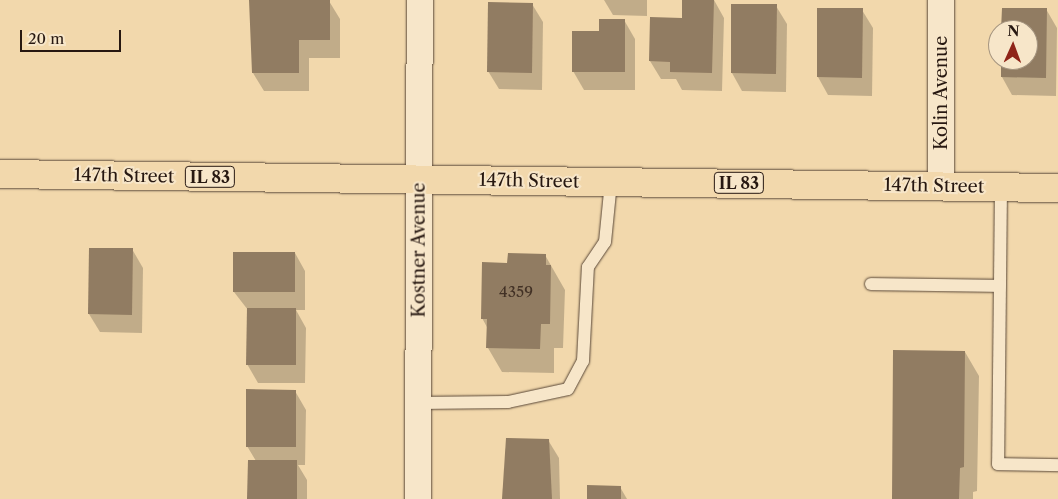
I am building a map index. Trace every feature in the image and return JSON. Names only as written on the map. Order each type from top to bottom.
[{"type":"main road","name":"147th Street","points":[[0,174],[1058,188]]},
{"type":"street","name":"Kostner Avenue","points":[[418,499],[420,0]]},
{"type":"street","name":"Kolin Avenue","points":[[941,0],[941,186]]},
{"type":"lane","points":[[418,403],[508,402],[568,389],[582,361],[588,267],[605,242],[611,182]]},
{"type":"lane","points":[[1001,187],[998,464],[1058,465]]},
{"type":"lane","points":[[871,284],[1000,286]]},
{"type":"building","points":[[249,0],[330,0],[330,40],[299,40],[299,73],[252,73]]},
{"type":"building","points":[[682,0],[714,0],[712,73],[670,72],[670,62],[649,61],[650,17],[682,18]]},
{"type":"building","points":[[488,2],[533,3],[532,73],[487,72]]},
{"type":"building","points":[[731,4],[777,4],[776,74],[731,73]]},
{"type":"building","points":[[817,8],[863,8],[862,78],[817,77]]},
{"type":"building","points":[[1002,8],[1047,8],[1046,78],[1001,77],[1001,70],[1038,70],[1038,20],[1001,20]]},
{"type":"building","points":[[599,19],[625,19],[625,72],[572,72],[572,31],[599,31]]},
{"type":"building","points":[[89,248],[133,248],[132,315],[88,314]]},
{"type":"building","points":[[233,252],[295,252],[295,292],[233,292]]},
{"type":"building","points":[[508,253],[546,254],[546,265],[551,265],[550,324],[541,324],[540,349],[486,348],[487,319],[481,319],[482,262],[507,263]]},
{"type":"building","points":[[247,308],[296,308],[296,365],[246,365]]},
{"type":"building","points":[[893,350],[965,351],[964,467],[960,468],[959,499],[892,499]]},
{"type":"building","points":[[246,389],[296,390],[296,447],[246,447]]},
{"type":"building","points":[[506,438],[549,439],[552,499],[502,499]]},
{"type":"building","points":[[248,460],[297,460],[297,499],[247,499]]},
{"type":"building","points":[[587,485],[621,486],[621,499],[587,499]]}]
